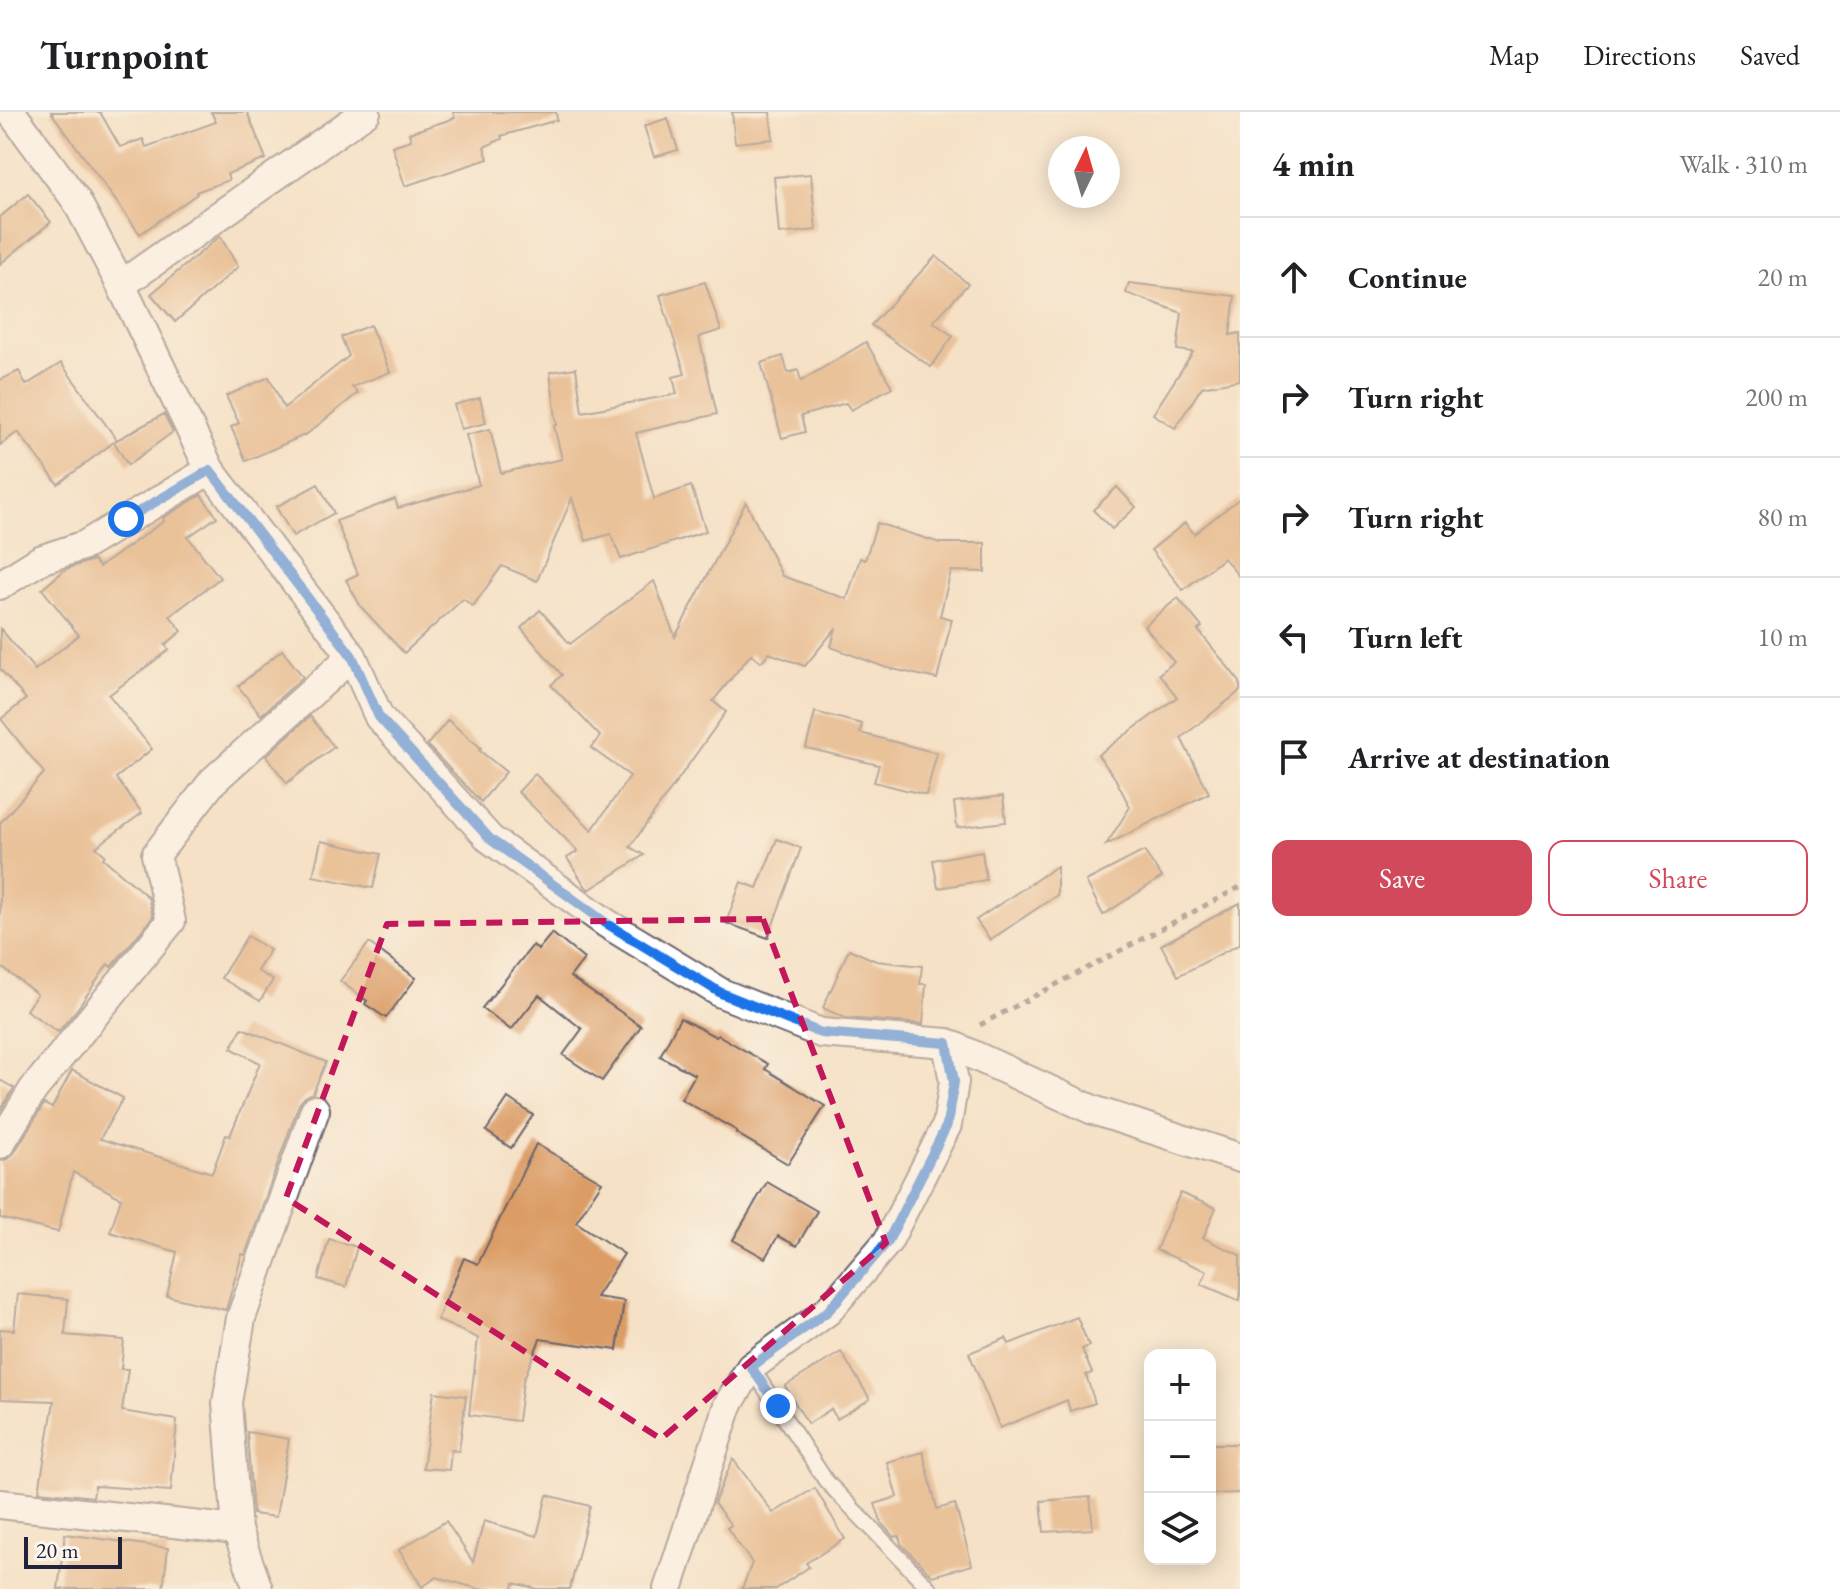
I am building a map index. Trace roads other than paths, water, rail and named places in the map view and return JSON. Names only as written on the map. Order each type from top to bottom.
[{"type":"street","points":[[11,112],[76,200],[121,285],[210,470],[352,656],[379,717],[490,839],[606,923],[721,993],[821,1033],[947,1043],[1093,1110],[1240,1158]]},
{"type":"street","points":[[121,285],[366,112]]},
{"type":"street","points":[[0,585],[40,560],[85,545],[210,470]]},
{"type":"street","points":[[0,1144],[33,1090],[171,921],[156,855],[213,781],[352,656]]},
{"type":"street","points":[[668,1589],[728,1405],[751,1367],[828,1311],[888,1241],[947,1125],[954,1082],[947,1043]]},
{"type":"street","points":[[258,1589],[237,1530],[227,1403],[241,1318],[315,1110]]},
{"type":"street","points":[[0,1504],[237,1530]]},
{"type":"lane","points":[[751,1367],[826,1481],[930,1589]]}]
